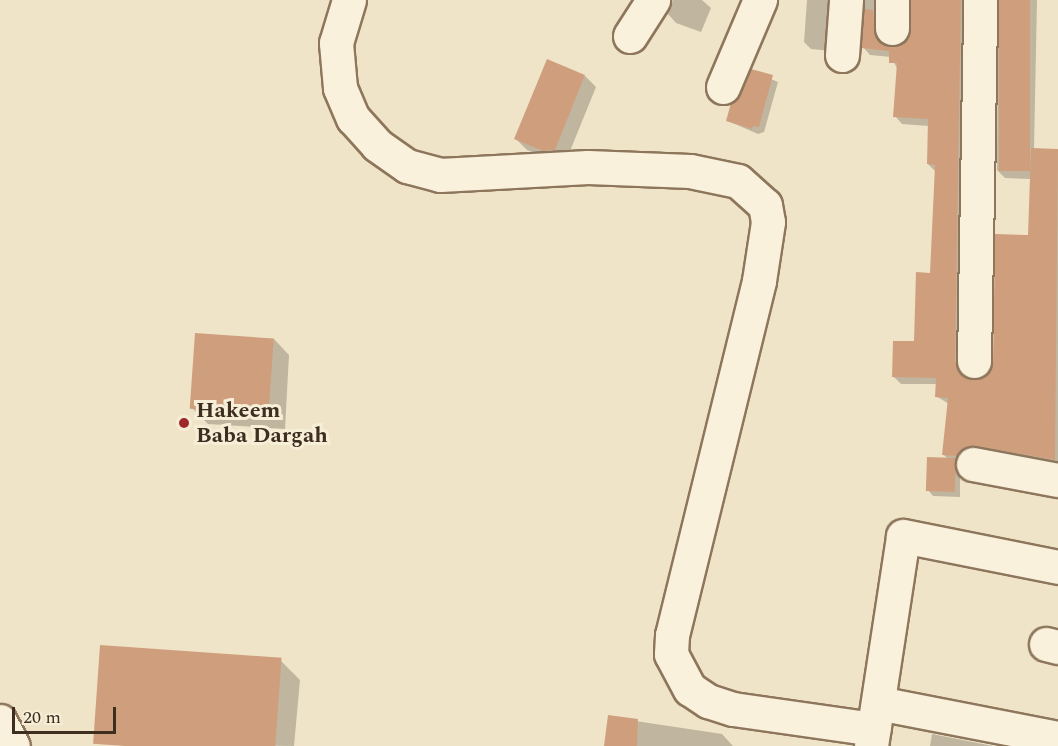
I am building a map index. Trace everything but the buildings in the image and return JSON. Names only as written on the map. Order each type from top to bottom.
[{"type":"street","points":[[349,0],[336,43],[340,88],[353,118],[377,144],[407,166],[440,175],[588,167],[690,171],[738,181],[765,205],[768,222],[759,281],[672,635],[671,654],[690,689],[708,701],[733,709],[874,726],[1058,738]]},
{"type":"street","points":[[630,36],[654,0]]},
{"type":"street","points":[[723,87],[760,0]]},
{"type":"street","points":[[842,55],[846,0]]},
{"type":"street","points":[[974,361],[980,0]]},
{"type":"street","points":[[973,464],[1058,480]]},
{"type":"street","points":[[874,726],[903,536],[1058,567]]},
{"type":"street","points":[[0,721],[13,746]]},
{"type":"place","name":"Hakeem Baba Dargah","points":[[184,423]]}]
